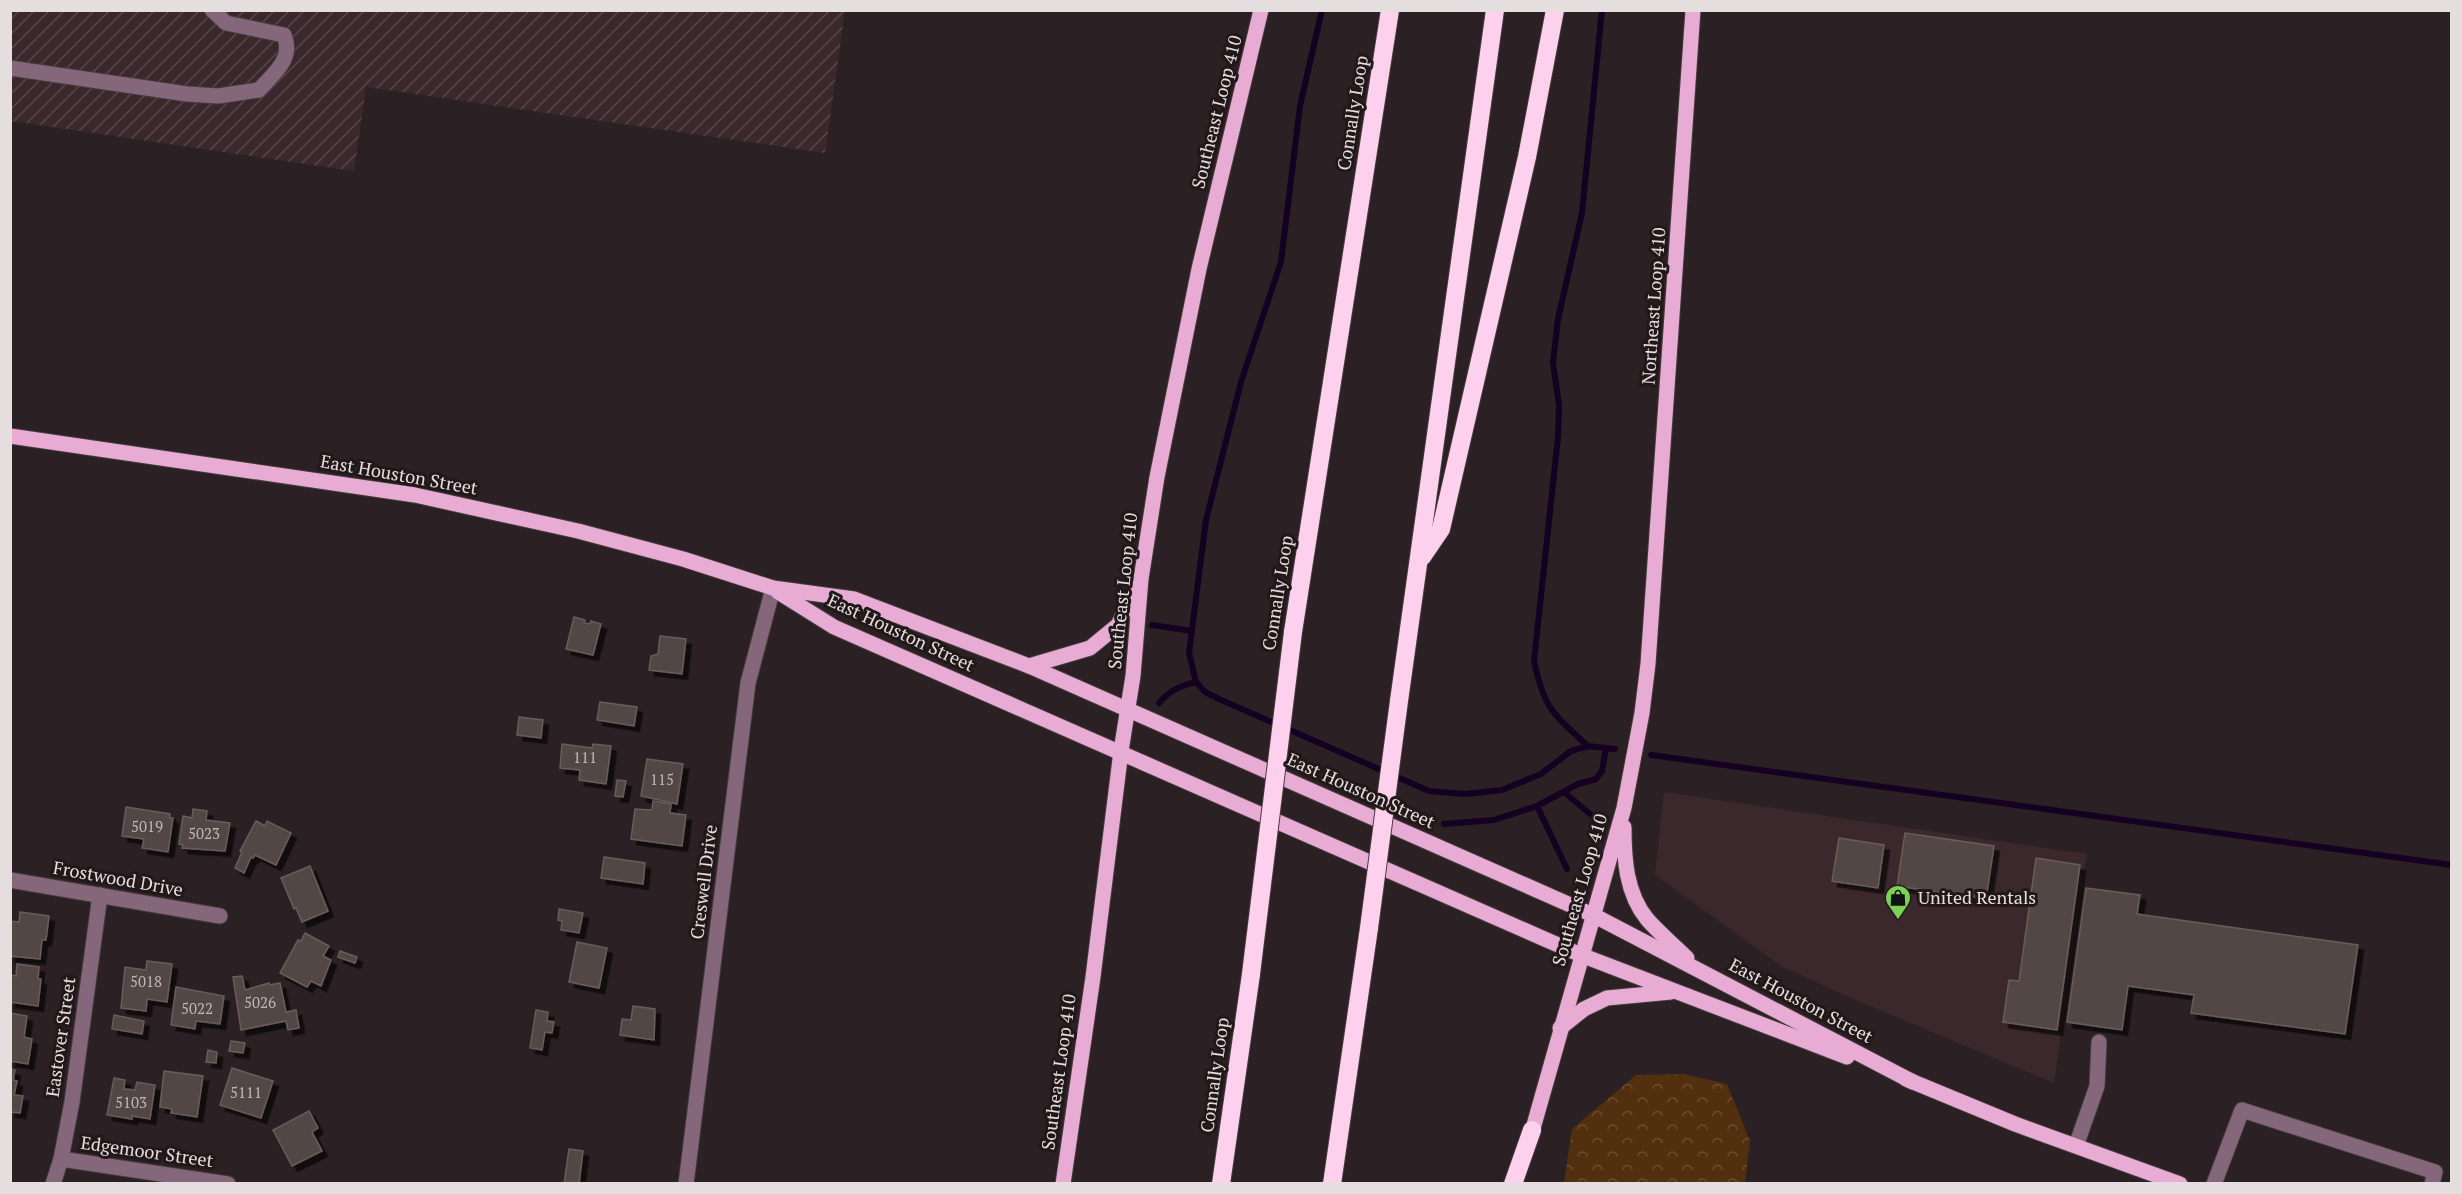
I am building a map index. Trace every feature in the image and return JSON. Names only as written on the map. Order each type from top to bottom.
[{"type":"highway","name":"Connally Loop","points":[[1221,1184],[1251,974],[1293,632],[1390,10]]},
{"type":"highway","points":[[1332,1184],[1495,10]]},
{"type":"highway","points":[[1419,561],[1441,529],[1527,157],[1555,10]]},
{"type":"highway","points":[[1513,1184],[1532,1130]]},
{"type":"main road","name":"Southeast Loop 410","points":[[1063,1184],[1093,977],[1121,751],[1133,676],[1141,579],[1157,477],[1198,269],[1261,10]]},
{"type":"main road","name":"Northeast Loop 410","points":[[1652,604],[1694,10]]},
{"type":"main road","name":"East Houston Street","points":[[10,436],[415,495],[578,531],[683,558],[773,588],[854,599],[1029,666],[1593,915],[1913,1082]]},
{"type":"main road","points":[[1029,666],[1090,648],[1118,626],[1141,579]]},
{"type":"main road","name":"East Houston Street","points":[[773,588],[834,627],[1121,751],[1581,956],[1913,1082],[2163,1181],[2180,1184]]},
{"type":"main road","name":"Southeast Loop 410","points":[[1522,1184],[1532,1130],[1624,808],[1642,713],[1652,604]]},
{"type":"main road","points":[[1624,808],[1623,860],[1632,892],[1646,918],[1700,971]]},
{"type":"main road","points":[[1560,1028],[1584,1009],[1606,998],[1677,992]]},
{"type":"street","points":[[10,68],[187,94],[218,96],[259,90],[287,58],[288,45],[284,35],[226,23],[212,10]]},
{"type":"street","name":"Creswell Drive","points":[[686,1184],[748,682],[773,588]]},
{"type":"street","name":"Frostwood Drive","points":[[10,880],[220,916]]},
{"type":"street","name":"Eastover Street","points":[[53,1184],[61,1159],[72,1102],[100,895]]},
{"type":"street","points":[[2076,1146],[2097,1086],[2099,1042]]},
{"type":"street","points":[[2214,1184],[2242,1110],[2435,1172],[2432,1184]]},
{"type":"street","name":"Edgemoor Street","points":[[61,1159],[228,1184]]},
{"type":"shaded area","points":[[11,11],[845,11],[825,153],[366,87],[354,171],[11,121]]},
{"type":"shaded area","name":"United Rentals","points":[[1664,792],[2087,854],[2054,1083],[1783,967],[1655,875]]},
{"type":"green space","points":[[1684,1074],[1727,1084],[1750,1141],[1745,1183],[1564,1183],[1572,1129],[1636,1075]]},
{"type":"building","points":[[574,617],[585,620],[584,623],[590,624],[591,621],[601,624],[593,655],[566,649]]},
{"type":"building","points":[[660,636],[686,639],[682,674],[649,670],[651,656],[658,654]]},
{"type":"building","points":[[600,702],[637,707],[634,726],[597,720]]},
{"type":"building","points":[[519,717],[543,720],[541,738],[517,735]]},
{"type":"building","points":[[562,744],[592,748],[593,744],[611,746],[606,784],[579,780],[580,770],[560,768]]},
{"type":"building","points":[[647,759],[683,764],[677,804],[641,796]]},
{"type":"building","points":[[617,780],[626,781],[623,797],[615,796]]},
{"type":"building","points":[[653,801],[671,804],[670,813],[686,815],[682,846],[631,839],[635,809],[652,810]]},
{"type":"building","points":[[126,807],[170,814],[170,818],[173,818],[168,852],[142,848],[144,839],[122,836]]},
{"type":"building","points":[[193,809],[207,811],[206,820],[230,823],[225,851],[182,848],[183,845],[179,844],[183,816],[192,818]]},
{"type":"building","points":[[256,821],[265,826],[267,821],[291,833],[276,865],[255,855],[251,857],[244,873],[235,868],[242,852],[240,851]]},
{"type":"building","points":[[1905,833],[1994,846],[1986,899],[1897,886]]},
{"type":"building","points":[[1839,838],[1884,845],[1878,888],[1832,881]]},
{"type":"building","points":[[604,857],[645,863],[643,884],[601,878]]},
{"type":"building","points":[[2036,858],[2080,865],[2057,1030],[2003,1022],[2009,980],[2019,981]]},
{"type":"building","points":[[310,866],[328,911],[302,922],[281,878]]},
{"type":"building","points":[[2086,888],[2140,895],[2137,914],[2358,945],[2345,1034],[2191,1013],[2194,995],[2128,986],[2122,1030],[2067,1022]]},
{"type":"building","points":[[559,909],[583,913],[579,933],[561,930],[562,921],[558,920]]},
{"type":"building","points":[[20,912],[49,916],[46,940],[42,940],[40,959],[10,956],[10,921],[19,922]]},
{"type":"building","points":[[305,933],[329,946],[323,956],[331,960],[321,986],[311,981],[307,987],[280,973],[298,940],[301,941]]},
{"type":"building","points":[[577,942],[607,948],[599,988],[569,982]]},
{"type":"building","points":[[340,951],[357,957],[355,963],[338,957]]},
{"type":"building","points":[[147,961],[172,964],[167,1002],[147,999],[146,1011],[121,1008],[125,967],[146,970]]},
{"type":"building","points":[[17,964],[39,967],[38,979],[41,979],[38,1006],[10,1002],[10,975],[16,976]]},
{"type":"building","points":[[242,976],[245,990],[269,983],[270,985],[280,983],[286,1012],[296,1010],[299,1028],[288,1030],[286,1021],[241,1030],[233,977]]},
{"type":"building","points":[[176,987],[224,996],[220,1024],[196,1021],[195,1029],[171,1025]]},
{"type":"building","points":[[633,1006],[655,1009],[654,1040],[620,1035],[622,1019],[631,1020]]},
{"type":"building","points":[[536,1010],[548,1012],[547,1021],[554,1022],[552,1033],[545,1032],[542,1050],[530,1048]]},
{"type":"building","points":[[10,1013],[27,1016],[24,1037],[32,1039],[28,1064],[10,1061]]},
{"type":"building","points":[[114,1015],[144,1021],[142,1034],[112,1029]]},
{"type":"building","points":[[231,1041],[245,1043],[243,1053],[229,1051]]},
{"type":"building","points":[[208,1050],[217,1052],[216,1063],[206,1062]]},
{"type":"building","points":[[232,1068],[273,1081],[261,1118],[220,1105]]},
{"type":"building","points":[[10,1069],[15,1070],[13,1080],[17,1081],[14,1095],[23,1096],[20,1113],[10,1112]]},
{"type":"building","points":[[164,1071],[203,1076],[197,1117],[171,1113],[172,1109],[160,1107]]},
{"type":"building","points":[[114,1078],[125,1080],[124,1089],[135,1090],[137,1082],[155,1085],[150,1119],[107,1115]]},
{"type":"building","points":[[309,1111],[318,1128],[312,1132],[322,1151],[292,1166],[273,1130]]},
{"type":"building","points":[[569,1149],[583,1151],[579,1184],[564,1184]]},
{"type":"waterway","points":[[1322,10],[1300,106],[1281,262],[1241,382],[1206,520],[1189,653],[1196,682],[1205,692],[1219,699],[1429,791],[1465,794],[1502,790],[1541,774],[1571,751],[1588,746],[1615,749]]},
{"type":"waterway","points":[[1588,746],[1558,718],[1546,701],[1534,661],[1558,437],[1559,405],[1553,363],[1558,319],[1582,213],[1602,10]]},
{"type":"waterway","points":[[1152,625],[1192,631]]},
{"type":"waterway","points":[[1159,703],[1176,689],[1196,682]]},
{"type":"waterway","points":[[1444,824],[1494,820],[1537,806],[1578,784],[1596,779],[1602,771],[1606,748]]},
{"type":"waterway","points":[[1651,755],[2452,865]]},
{"type":"waterway","points":[[1565,793],[1602,824]]},
{"type":"waterway","points":[[1537,806],[1567,869]]},
{"type":"place","name":"United Rentals","points":[[1898,921]]}]
